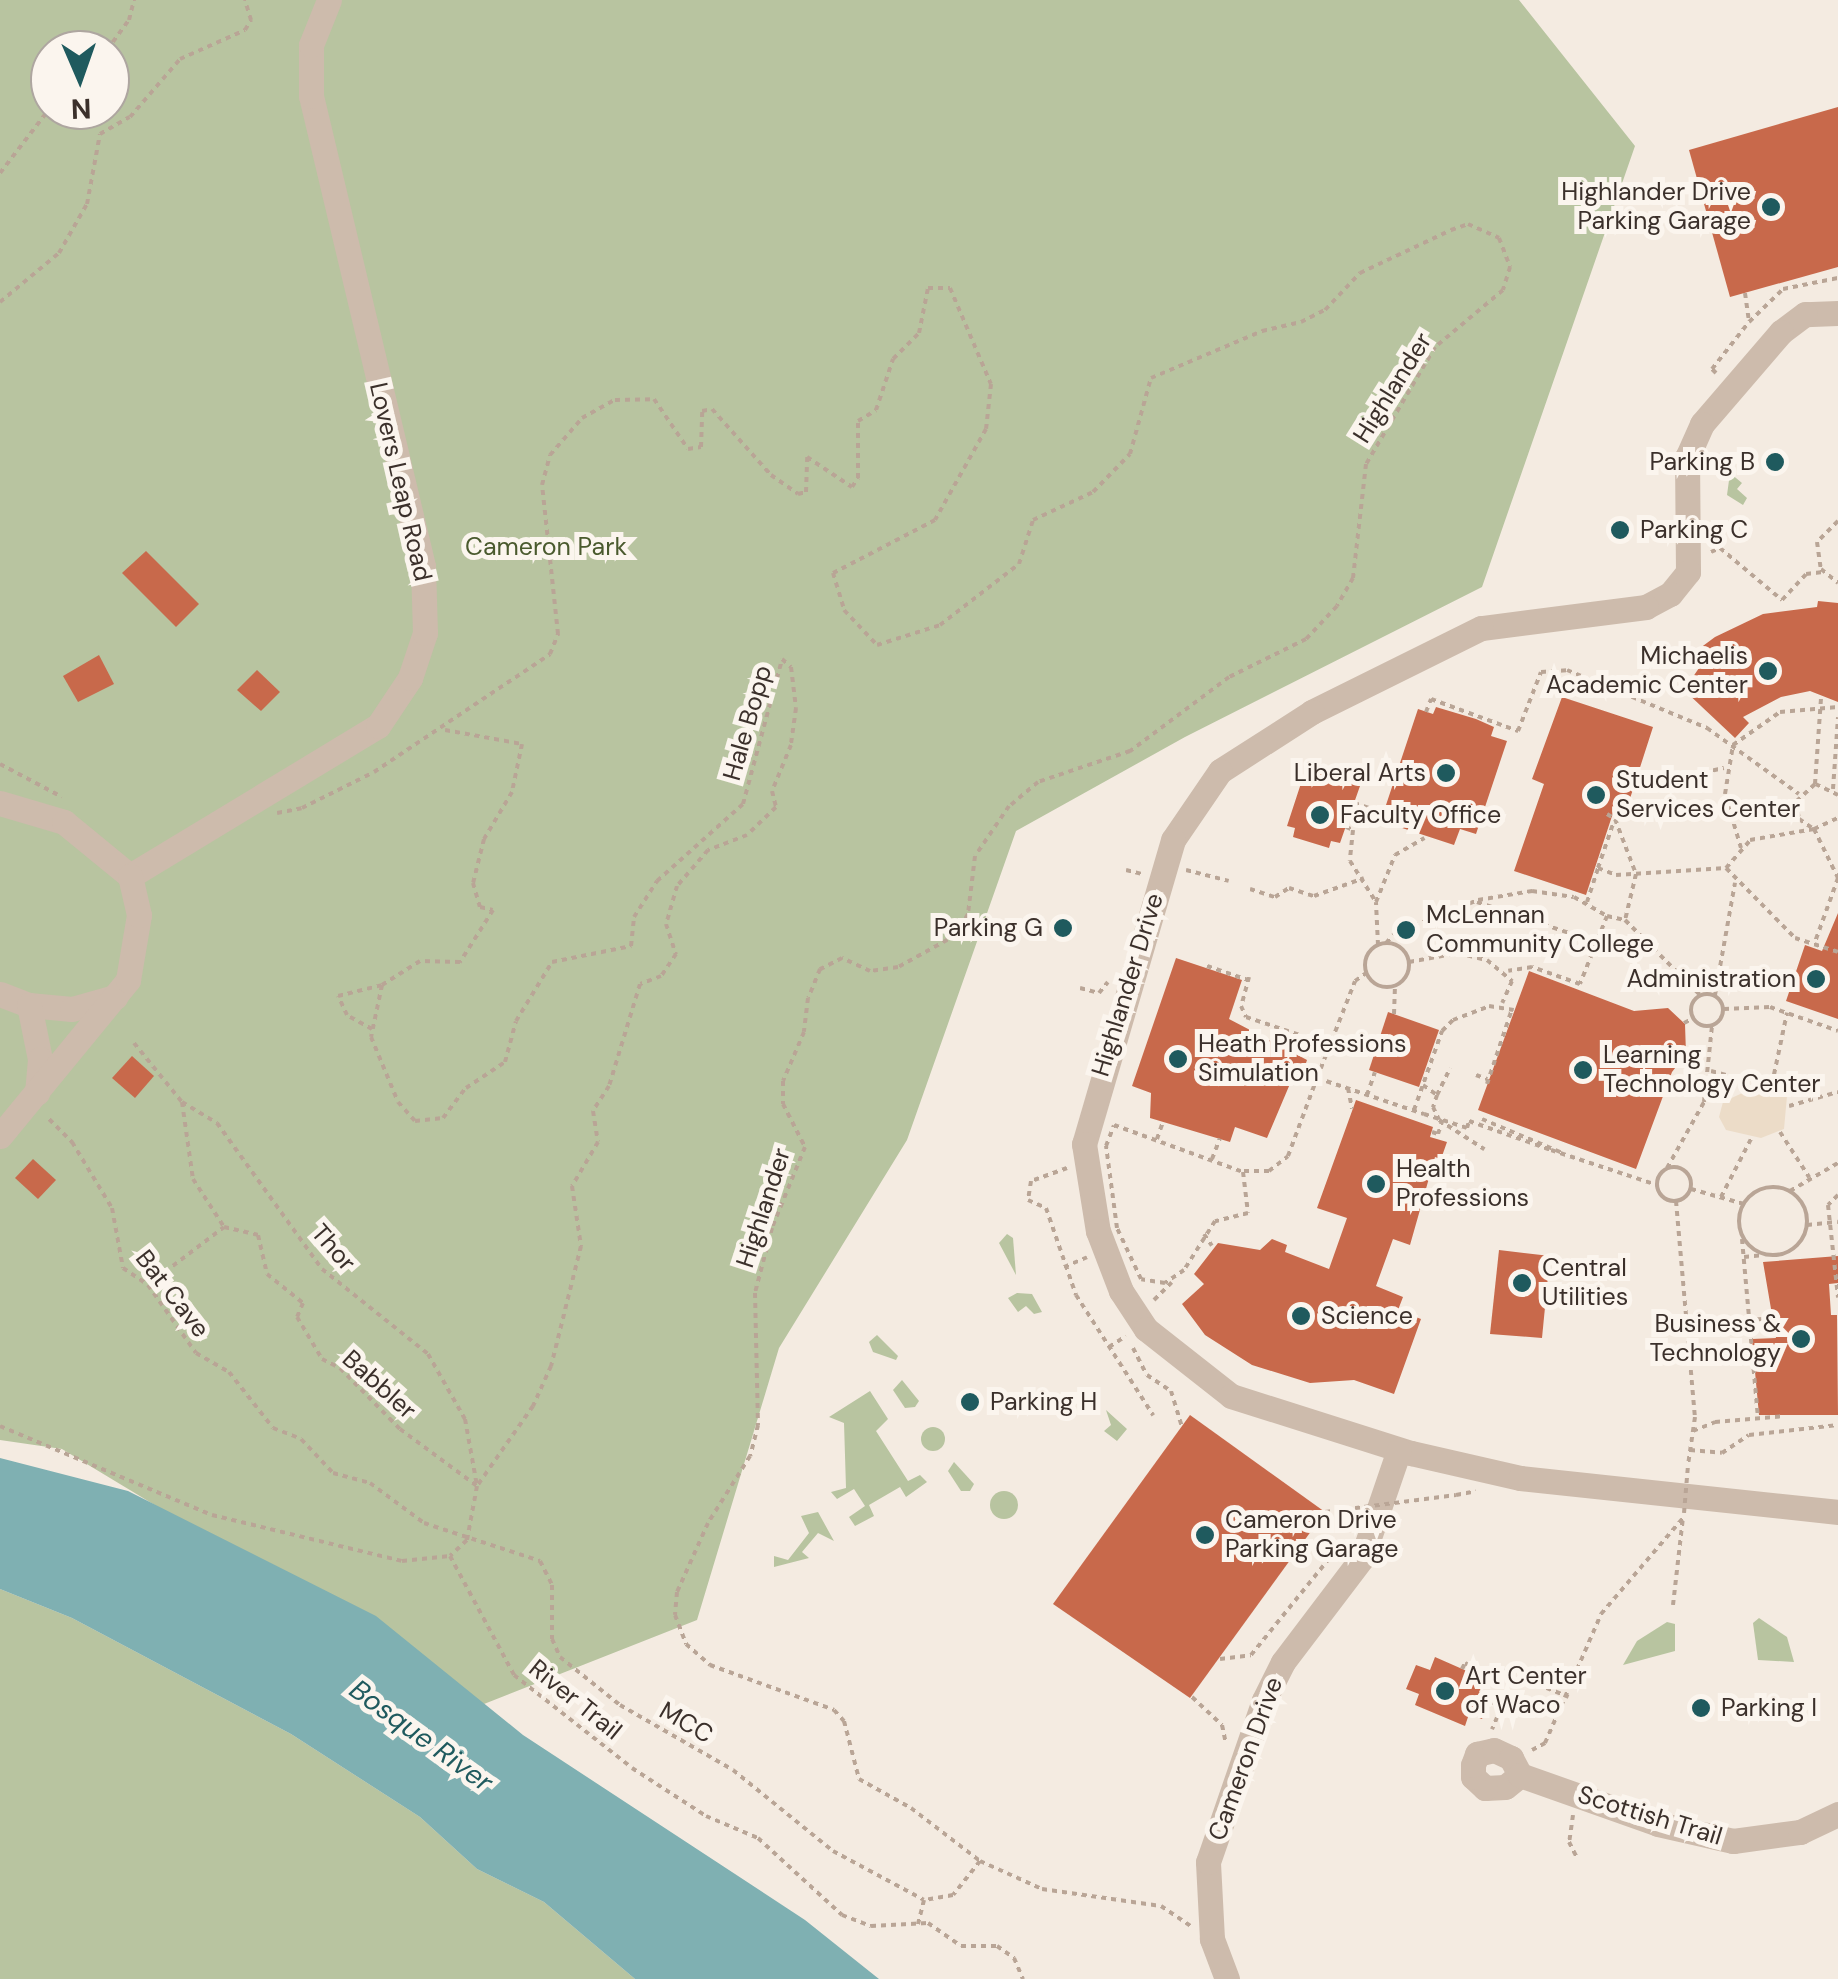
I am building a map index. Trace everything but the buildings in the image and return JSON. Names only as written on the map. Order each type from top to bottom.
[{"type":"street","name":"Lovers Leap Road","points":[[130,876],[378,726],[410,678],[425,633],[423,566],[310,96],[311,45],[329,0]]},
{"type":"street","name":"Highlander Drive","points":[[1838,313],[1805,314],[1781,332],[1702,424],[1687,457],[1688,572],[1670,594],[1646,608],[1515,619],[1429,652],[1252,745],[1198,796],[1173,840],[1088,1118],[1086,1179],[1098,1231],[1121,1290],[1146,1329],[1181,1362],[1231,1396],[1399,1450],[1592,1490],[1838,1512]]},
{"type":"street","points":[[0,803],[64,822],[130,876],[139,916],[137,958],[115,997],[0,1136]]},
{"type":"street","points":[[0,994],[29,1006],[72,1008],[115,997]]},
{"type":"street","points":[[29,1006],[40,1059],[36,1093]]},
{"type":"street","name":"Cameron Drive","points":[[1227,1979],[1212,1939],[1208,1862],[1260,1710],[1284,1662],[1362,1558],[1399,1450]]},
{"type":"street","name":"Scottish Trail","points":[[1520,1762],[1658,1824],[1733,1841],[1800,1832],[1838,1814]]},
{"type":"path","points":[[122,30],[130,20],[134,0]]},
{"type":"path","points":[[0,302],[59,253],[88,204],[100,134],[130,117],[180,59],[245,30],[251,20],[246,0]]},
{"type":"path","points":[[0,173],[33,130]]},
{"type":"path","name":"Highlander","points":[[445,730],[483,694],[550,654],[558,634],[542,486],[561,442],[582,418],[615,400],[654,399],[688,450],[701,447],[702,411],[712,409],[771,475],[798,494],[806,492],[806,457],[852,486],[858,478],[858,421],[876,410],[893,360],[919,333],[928,288],[950,288],[991,384],[986,429],[936,520],[833,573],[844,610],[877,645],[940,625],[1020,564],[1033,520],[1093,492],[1130,454],[1151,378],[1262,331],[1301,322],[1325,310],[1360,272],[1452,230],[1468,224],[1498,238],[1510,267],[1503,290],[1435,347],[1366,464],[1353,578],[1337,606],[1306,638],[1229,677],[1130,752],[1038,782],[1009,806],[976,856],[968,914],[956,934],[898,966],[870,971],[842,958],[820,969],[808,998],[804,1032],[783,1081],[783,1104],[805,1148],[772,1228],[755,1293],[758,1425],[750,1456],[677,1592],[675,1615],[686,1644],[710,1665],[834,1710],[844,1721],[859,1780],[911,1808],[980,1861]]},
{"type":"path","points":[[1712,370],[1749,322],[1783,289],[1838,278]]},
{"type":"path","points":[[1746,293],[1749,322]]},
{"type":"path","points":[[1823,572],[1818,542],[1838,521]]},
{"type":"path","points":[[1709,561],[1717,546],[1782,600],[1806,574],[1823,572],[1838,582]]},
{"type":"path","name":"Hale Bopp","points":[[445,730],[522,744],[512,792],[484,839],[472,883],[480,908],[493,910],[460,962],[420,961],[382,985],[338,996],[347,1016],[372,1028],[403,1111],[415,1121],[443,1118],[466,1088],[505,1062],[516,1020],[552,962],[631,946],[634,917],[657,882],[742,804],[782,659],[792,667],[796,708],[791,745],[772,791],[776,807],[746,836],[708,850],[677,886],[666,924],[676,954],[662,976],[640,984],[609,1086],[593,1112],[598,1142],[572,1186],[580,1246],[551,1366],[534,1406],[478,1486],[467,1540]]},
{"type":"path","points":[[1426,712],[1432,699],[1518,730],[1541,672],[1567,670],[1682,715],[1733,745],[1799,794]]},
{"type":"path","points":[[1815,784],[1821,702]]},
{"type":"path","points":[[1741,848],[1724,768],[1733,745],[1780,712],[1821,702],[1838,707]]},
{"type":"path","points":[[1833,789],[1838,716]]},
{"type":"path","points":[[268,815],[302,808],[445,730]]},
{"type":"path","points":[[1640,772],[1674,779],[1724,768]]},
{"type":"path","points":[[1814,944],[1838,878],[1814,830],[1796,811],[1799,794],[1815,784],[1833,789],[1838,795]]},
{"type":"path","points":[[1354,803],[1399,818]]},
{"type":"path","points":[[1606,814],[1615,818],[1636,874],[1625,920]]},
{"type":"path","points":[[1587,902],[1615,818]]},
{"type":"path","points":[[1598,868],[1636,874],[1726,868],[1750,840],[1814,830],[1838,820]]},
{"type":"path","points":[[1346,827],[1353,830],[1350,861],[1376,902],[1378,945]]},
{"type":"path","points":[[1376,902],[1395,855],[1425,838]]},
{"type":"path","points":[[1830,864],[1838,868]]},
{"type":"path","points":[[1726,868],[1795,938],[1838,952]]},
{"type":"path","points":[[1186,870],[1229,881]]},
{"type":"path","points":[[1250,888],[1275,897],[1288,888],[1314,896],[1364,878]]},
{"type":"path","points":[[1724,1009],[1715,995],[1736,882]]},
{"type":"path","points":[[1386,944],[1395,933],[1474,901],[1532,891],[1587,902],[1607,916],[1625,920],[1700,995],[1715,995]]},
{"type":"path","points":[[1474,901],[1596,942]]},
{"type":"path","points":[[1394,1014],[1394,985],[1409,962],[1458,953],[1508,971],[1532,967],[1580,984],[1607,916]]},
{"type":"path","points":[[1394,985],[1376,984],[1366,972],[1366,958],[1378,945],[1386,944],[1398,946],[1409,962]]},
{"type":"path","points":[[1207,966],[1248,978],[1240,1006],[1246,1017],[1330,1045]]},
{"type":"path","points":[[1500,1006],[1512,991],[1508,971]]},
{"type":"path","points":[[1175,1278],[1154,1284],[1138,1275],[1117,1228],[1109,1183],[1109,1128],[1121,1126],[1240,1170],[1268,1171],[1288,1156],[1355,981],[1366,972]]},
{"type":"path","points":[[1080,988],[1098,994],[1120,978]]},
{"type":"path","points":[[372,1028],[382,985]]},
{"type":"path","points":[[1694,1018],[1700,995]]},
{"type":"path","points":[[1414,1110],[1442,1031],[1453,1020],[1500,1006],[1513,1009],[1487,1082],[1476,1075]]},
{"type":"path","points":[[1724,1009],[1770,1007],[1838,1031]]},
{"type":"path","points":[[1657,1185],[1700,1112],[1711,1071],[1712,1026],[1724,1009]]},
{"type":"path","points":[[1772,1084],[1787,1013]]},
{"type":"path","points":[[1684,1022],[1694,1018],[1712,1026]]},
{"type":"path","name":"Thor","points":[[134,1043],[182,1102],[217,1123],[322,1268],[428,1354],[465,1419],[478,1486]]},
{"type":"path","points":[[1304,1068],[1317,1078],[1424,1114],[1467,1128],[1469,1122],[1657,1185],[1662,1196],[1676,1201]]},
{"type":"path","points":[[1450,1068],[1436,1094],[1433,1112],[1484,1149]]},
{"type":"path","points":[[1711,1071],[1734,1077],[1743,1088]]},
{"type":"path","points":[[1367,1095],[1375,1072]]},
{"type":"path","points":[[1423,1084],[1436,1094]]},
{"type":"path","points":[[1348,1088],[1352,1109]]},
{"type":"path","points":[[1789,1106],[1838,1092]]},
{"type":"path","name":"Babbler","points":[[182,1102],[193,1179],[224,1227],[258,1235],[267,1274],[304,1303],[297,1317],[322,1359],[340,1368],[400,1429],[478,1486]]},
{"type":"path","points":[[1482,1119],[1503,1123],[1566,1156]]},
{"type":"path","name":"Bat Cave","points":[[50,1120],[72,1142],[112,1208],[123,1268],[148,1285],[196,1353],[230,1372],[272,1428],[301,1439],[333,1473],[370,1483],[424,1523],[467,1540]]},
{"type":"path","points":[[1157,1138],[1163,1122]]},
{"type":"path","points":[[1432,1132],[1438,1134],[1442,1122]]},
{"type":"path","points":[[1780,1132],[1808,1176]]},
{"type":"path","points":[[1721,1197],[1752,1137]]},
{"type":"path","points":[[1212,1159],[1220,1138]]},
{"type":"path","points":[[1790,1191],[1808,1176],[1838,1164]]},
{"type":"path","points":[[1077,1177],[1068,1167],[1027,1185],[1028,1200],[1046,1208],[1064,1266],[1152,1416]]},
{"type":"path","points":[[1667,1168],[1685,1171],[1690,1189]]},
{"type":"path","points":[[1150,1303],[1175,1278],[1215,1220],[1248,1213],[1240,1170]]},
{"type":"path","points":[[1690,1189],[1744,1204]]},
{"type":"path","points":[[1676,1201],[1690,1189]]},
{"type":"path","points":[[1744,1256],[1791,1250],[1807,1225],[1802,1201],[1790,1191],[1761,1189],[1744,1204],[1742,1238],[1758,1418]]},
{"type":"path","points":[[1838,1195],[1829,1200],[1838,1297]]},
{"type":"path","points":[[1676,1201],[1692,1432],[1684,1513]]},
{"type":"path","points":[[1807,1225],[1838,1222]]},
{"type":"path","points":[[148,1285],[170,1275],[224,1227]]},
{"type":"path","points":[[1204,1234],[1212,1246]]},
{"type":"path","points":[[1742,1238],[1764,1255]]},
{"type":"path","points":[[1791,1250],[1794,1260]]},
{"type":"path","points":[[1064,1266],[1096,1253]]},
{"type":"path","points":[[1687,1324],[1778,1318]]},
{"type":"path","points":[[1109,1347],[1134,1331],[1138,1364],[1171,1390],[1182,1426]]},
{"type":"path","points":[[1692,1432],[1702,1424],[1785,1416]]},
{"type":"path","points":[[0,1426],[212,1515],[402,1561],[450,1556],[467,1540]]},
{"type":"path","points":[[1690,1450],[1722,1453],[1749,1435],[1838,1426]]},
{"type":"path","points":[[1360,1521],[1369,1495]]},
{"type":"path","points":[[1325,1512],[1456,1495]]},
{"type":"path","points":[[1520,1762],[1525,1754],[1544,1743],[1601,1614],[1683,1518],[1674,1605]]},
{"type":"path","points":[[1220,1660],[1251,1655],[1350,1532]]},
{"type":"path","name":"MCC","points":[[467,1540],[522,1550],[540,1560],[552,1585],[552,1639],[560,1657],[620,1705],[733,1770],[833,1851],[924,1900]]},
{"type":"path","name":"River Trail","points":[[450,1556],[514,1675],[632,1768],[706,1816],[758,1838],[842,1915],[871,1926],[928,1923],[961,1946],[996,1946],[1014,1958],[1023,1979]]},
{"type":"path","points":[[1462,1669],[1464,1664],[1496,1678],[1500,1669],[1567,1696]]},
{"type":"path","points":[[1488,1703],[1502,1708],[1490,1735],[1494,1739]]},
{"type":"path","points":[[1570,1805],[1570,1842],[1577,1858]]},
{"type":"path","points":[[918,1924],[924,1900],[953,1896],[980,1861],[1042,1889],[1161,1906],[1212,1939]]},
{"type":"green space","name":"Cameron Park","points":[[0,0],[1519,0],[1635,146],[1482,587],[1185,737],[1016,831],[907,1140],[779,1348],[697,1620],[484,1704],[62,1449],[0,1440]]},
{"type":"green space","points":[[1730,473],[1742,483],[1737,489],[1747,498],[1743,505],[1727,495]]},
{"type":"green space","points":[[1007,1234],[1013,1238],[1016,1275],[999,1243]]},
{"type":"green space","points":[[1017,1293],[1032,1294],[1042,1312],[1034,1314],[1026,1306],[1018,1312],[1008,1298]]},
{"type":"green space","points":[[877,1335],[898,1356],[896,1360],[873,1352],[869,1342]]},
{"type":"green space","points":[[902,1380],[919,1401],[915,1407],[905,1408],[893,1390]]},
{"type":"green space","points":[[870,1391],[888,1419],[876,1431],[908,1481],[920,1475],[927,1482],[906,1497],[900,1487],[869,1505],[874,1516],[855,1526],[849,1517],[865,1506],[854,1489],[837,1499],[831,1492],[846,1488],[844,1423],[829,1417]]},
{"type":"green space","points":[[1106,1410],[1127,1429],[1117,1441],[1104,1431],[1111,1425]]},
{"type":"green space","points":[[933,1427],[945,1439],[933,1451],[921,1439]]},
{"type":"green space","points":[[954,1462],[974,1484],[970,1491],[961,1491],[948,1471]]},
{"type":"green space","points":[[1004,1491],[1014,1495],[1018,1505],[1014,1515],[1004,1519],[994,1515],[990,1505],[994,1495]]},
{"type":"green space","points":[[818,1512],[834,1541],[818,1533],[802,1552],[809,1558],[774,1567],[774,1556],[788,1560],[809,1533],[801,1516]]},
{"type":"green space","points":[[0,1589],[72,1618],[291,1734],[420,1817],[477,1869],[544,1902],[635,1979],[0,1979]]},
{"type":"green space","points":[[1759,1618],[1787,1637],[1794,1662],[1758,1660],[1753,1623]]},
{"type":"green space","points":[[1667,1622],[1675,1624],[1675,1651],[1623,1665],[1637,1641]]},
{"type":"shaded area","points":[[1766,1082],[1787,1096],[1784,1129],[1761,1138],[1726,1130],[1719,1117],[1723,1102]]},
{"type":"water","name":"Bosque River","points":[[0,1458],[128,1491],[376,1616],[523,1735],[805,1920],[879,1979],[635,1979],[544,1902],[477,1869],[420,1817],[291,1734],[72,1618],[0,1589]]},
{"type":"place","name":"Highlander Drive Parking Garage","points":[[1771,207]]},
{"type":"place","name":"Parking B","points":[[1775,462]]},
{"type":"place","name":"Parking C","points":[[1620,530]]},
{"type":"place","name":"Michaelis Academic Center","points":[[1768,671]]},
{"type":"place","name":"Liberal Arts","points":[[1446,773]]},
{"type":"place","name":"Student Services Center","points":[[1596,795]]},
{"type":"place","name":"Faculty Office","points":[[1320,815]]},
{"type":"place","name":"Parking G","points":[[1063,928]]},
{"type":"place","name":"McLennan Community College","points":[[1406,930]]},
{"type":"place","name":"Administration","points":[[1816,979]]},
{"type":"place","name":"Heath Professions Simulation","points":[[1178,1059]]},
{"type":"place","name":"Learning Technology Center","points":[[1583,1070]]},
{"type":"place","name":"Health Professions","points":[[1376,1184]]},
{"type":"place","name":"Central Utilities","points":[[1522,1283]]},
{"type":"place","name":"Science","points":[[1301,1316]]},
{"type":"place","name":"Business & Technology","points":[[1801,1339]]},
{"type":"place","name":"Parking H","points":[[970,1402]]},
{"type":"place","name":"Cameron Drive Parking Garage","points":[[1205,1535]]},
{"type":"place","name":"Art Center of Waco","points":[[1445,1691]]},
{"type":"place","name":"Parking I","points":[[1701,1708]]}]
